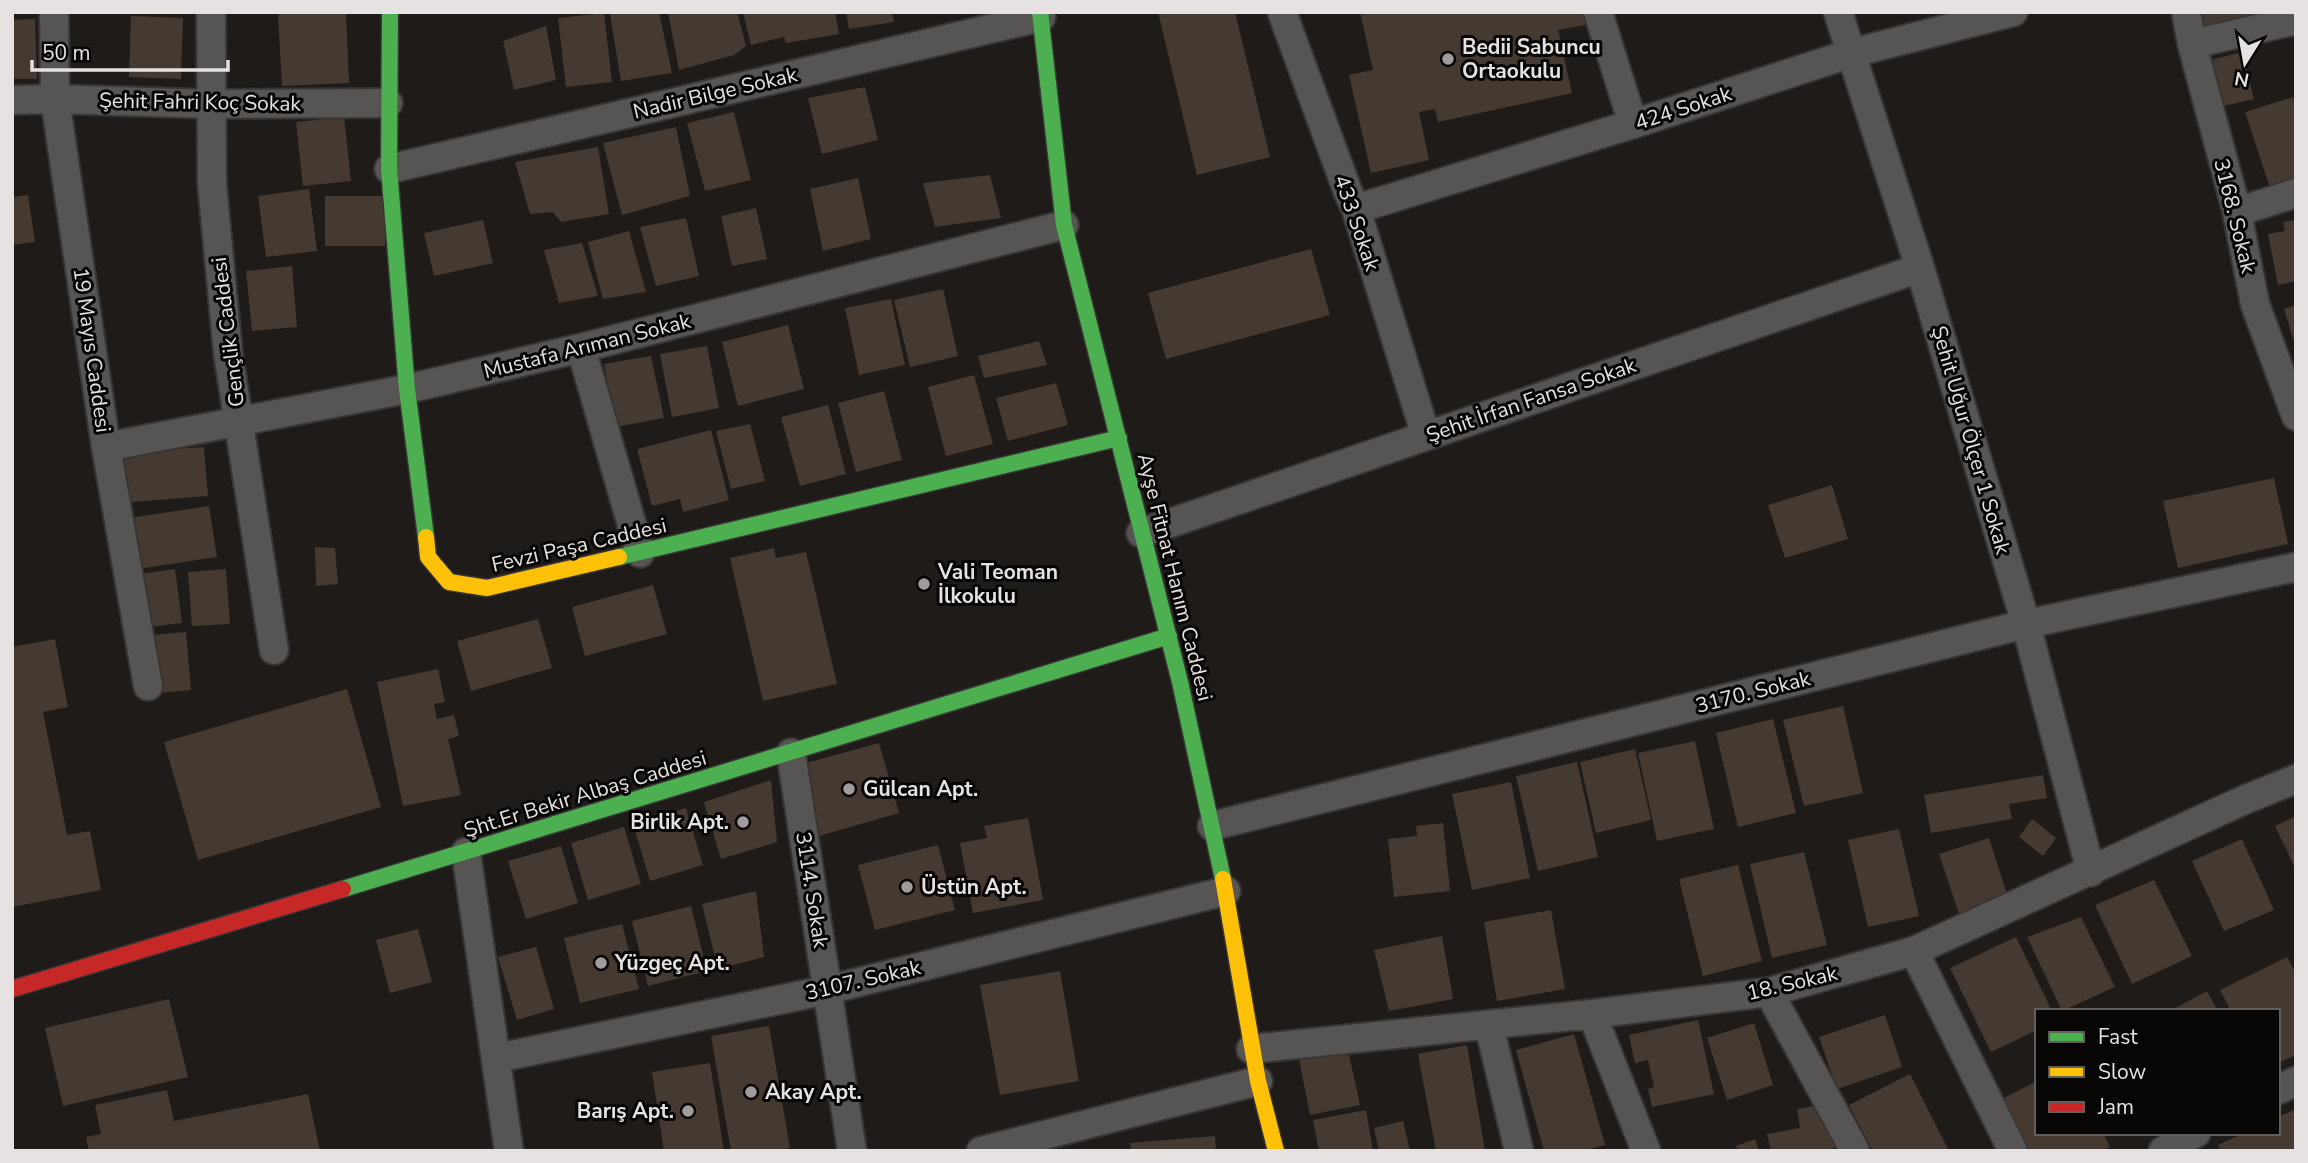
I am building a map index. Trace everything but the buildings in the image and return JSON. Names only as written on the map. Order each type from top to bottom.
[{"type":"street","name":"19 Mayıs Caddesi","points":[[54,12],[55,99],[106,447],[148,686]]},
{"type":"street","name":"Gençlik Caddesi","points":[[211,12],[212,184],[228,353],[274,650]]},
{"type":"street","name":"Fevzi Paşa Caddesi","points":[[390,12],[389,169],[407,390],[429,557],[449,582],[487,588],[1119,438]]},
{"type":"street","name":"433 Sokak","points":[[1282,12],[1356,209],[1426,436]]},
{"type":"street","points":[[1598,12],[1633,124]]},
{"type":"street","name":"Şehit Uğur Ölçer 1 Sokak","points":[[1838,12],[1920,268],[2026,624],[2091,872]]},
{"type":"street","name":"424 Sokak","points":[[1356,209],[1852,53],[2013,12]]},
{"type":"street","name":"3168. Sokak","points":[[2186,12],[2237,212],[2255,304],[2295,413]]},
{"type":"street","name":"Nadir Bilge Sokak","points":[[389,169],[1040,15]]},
{"type":"street","name":"Ayşe Fitnat Hanım Caddesi","points":[[1040,15],[1064,225],[1169,636],[1226,891],[1251,1049],[1276,1151]]},
{"type":"street","points":[[2192,44],[2296,20]]},
{"type":"street","name":"Şehit Fahri Koç Sokak","points":[[12,100],[210,104],[388,103]]},
{"type":"street","points":[[2237,212],[2296,193]]},
{"type":"street","name":"Mustafa Arıman Sokak","points":[[106,447],[407,390],[1064,225]]},
{"type":"street","name":"Şehit İrfan Fansa Sokak","points":[[1141,533],[1920,268]]},
{"type":"street","points":[[582,348],[640,552]]},
{"type":"street","name":"3170. Sokak","points":[[1212,826],[2026,624],[2296,567]]},
{"type":"street","name":"Şht.Er Bekir Albaş Caddesi","points":[[12,989],[1169,636]]},
{"type":"street","name":"3114. Sokak","points":[[791,753],[852,1151]]},
{"type":"street","name":"18. Sokak","points":[[1251,1049],[1592,1014],[1769,992],[1914,951],[2244,800],[2296,779]]},
{"type":"street","points":[[466,852],[509,1151]]},
{"type":"street","name":"3107. Sokak","points":[[496,1058],[827,990],[1226,891]]},
{"type":"street","points":[[1914,951],[2013,1151]]},
{"type":"street","points":[[1769,992],[1855,1151]]},
{"type":"street","points":[[1592,1014],[1646,1151]]},
{"type":"street","points":[[1489,1024],[1519,1151]]},
{"type":"street","points":[[2280,1089],[2296,1081]]},
{"type":"street","points":[[981,1151],[1258,1082]]},
{"type":"street","points":[[2162,1151],[2192,1135]]},
{"type":"traffic: fast","points":[[390,12],[389,169],[407,389],[426,537]]},
{"type":"traffic: fast","points":[[1040,12],[1064,225],[1180,682],[1223,879]]},
{"type":"traffic: fast","points":[[619,557],[1119,438]]},
{"type":"traffic: fast","points":[[343,889],[1169,636]]},
{"type":"traffic: slow","points":[[426,537],[428,557],[449,582],[487,588],[619,557]]},
{"type":"traffic: slow","points":[[1223,879],[1258,1081],[1276,1151]]},
{"type":"traffic: jam","points":[[12,989],[343,889]]},
{"type":"place","name":"Bedii Sabuncu Ortaokulu","points":[[1448,59]]},
{"type":"place","name":"Vali Teoman İlkokulu","points":[[924,584]]},
{"type":"place","name":"Gülcan Apt.","points":[[849,789]]},
{"type":"place","name":"Birlik Apt.","points":[[743,822]]},
{"type":"place","name":"Üstün Apt.","points":[[907,887]]},
{"type":"place","name":"Yüzgeç Apt.","points":[[601,963]]},
{"type":"place","name":"Akay Apt.","points":[[751,1092]]},
{"type":"place","name":"Barış Apt.","points":[[688,1111]]}]
